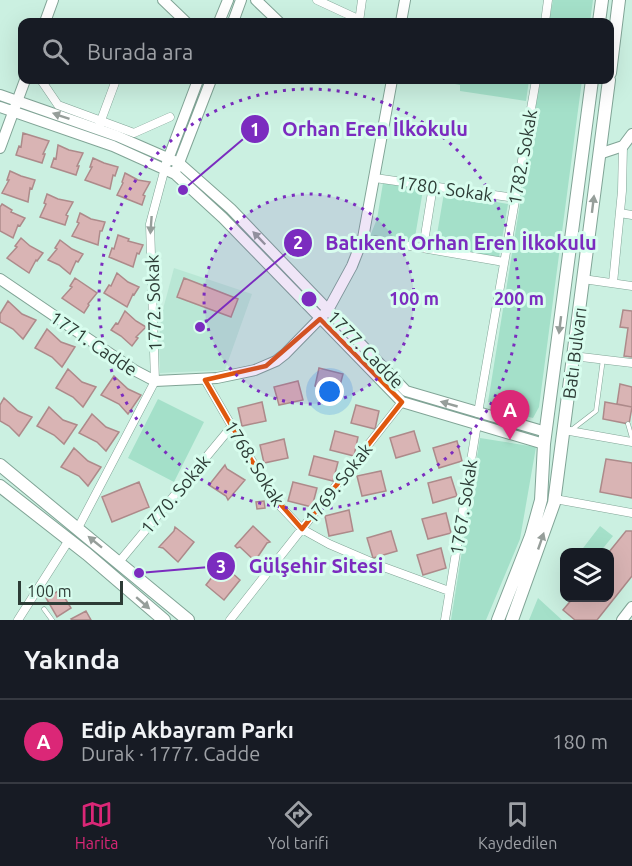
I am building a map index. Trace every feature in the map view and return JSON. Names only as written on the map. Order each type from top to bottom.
[{"type":"main road","points":[[46,18],[53,0]]},
{"type":"main road","points":[[163,0],[182,18]]},
{"type":"main road","points":[[221,18],[228,0]]},
{"type":"main road","points":[[234,18],[241,0]]},
{"type":"main road","points":[[256,0],[275,18]]},
{"type":"main road","points":[[402,18],[405,0]]},
{"type":"main road","points":[[600,18],[602,0]]},
{"type":"main road","points":[[614,36],[619,0]]},
{"type":"main road","points":[[0,148],[24,84]]},
{"type":"main road","points":[[165,168],[196,84]]},
{"type":"main road","points":[[175,174],[209,84]]},
{"type":"main road","name":"1771. Cadde","points":[[0,279],[134,370],[155,381],[205,380],[248,372],[276,361],[328,310],[352,266],[367,221],[391,84]]},
{"type":"main road","name":"Batı Bulvarı","points":[[498,620],[527,545],[541,500],[545,438],[590,84]]},
{"type":"main road","name":"Batı Bulvarı","points":[[512,620],[555,499],[567,431],[573,356],[608,84]]},
{"type":"main road","name":"1777. Cadde","points":[[0,95],[16,107],[175,174],[216,211],[402,402],[477,418],[545,438]]},
{"type":"main road","name":"1777. Cadde","points":[[0,107],[16,107],[100,125],[180,162],[231,209],[406,391],[477,418]]},
{"type":"main road","points":[[599,154],[623,146],[632,134]]},
{"type":"main road","points":[[0,465],[188,620]]},
{"type":"main road","points":[[0,486],[69,540],[161,619]]},
{"type":"main road","points":[[490,620],[515,558],[527,545]]},
{"type":"main road","points":[[520,620],[531,592],[533,578],[531,570]]},
{"type":"main road","points":[[622,620],[632,608]]},
{"type":"street","points":[[317,0],[352,18]]},
{"type":"street","points":[[359,18],[362,0]]},
{"type":"street","points":[[546,18],[548,0]]},
{"type":"street","points":[[44,84],[58,105],[100,125],[134,133],[170,117]]},
{"type":"street","points":[[100,125],[115,84]]},
{"type":"street","name":"1782. Sokak","points":[[477,418],[535,84]]},
{"type":"street","points":[[613,283],[620,213],[623,146]]},
{"type":"street","name":"1772. Sokak","points":[[78,528],[155,381],[150,224],[165,168]]},
{"type":"street","name":"1780. Sokak","points":[[375,178],[515,198]]},
{"type":"street","points":[[423,248],[433,186]]},
{"type":"street","points":[[620,213],[632,215]]},
{"type":"street","points":[[375,240],[504,262]]},
{"type":"street","points":[[583,279],[632,286]]},
{"type":"street","points":[[573,356],[632,363]]},
{"type":"street","name":"1768. Sokak","points":[[205,380],[270,492],[302,529],[329,544],[378,565],[449,591]]},
{"type":"street","name":"1769. Sokak","points":[[230,620],[402,402]]},
{"type":"street","name":"1767. Sokak","points":[[445,620],[477,418]]},
{"type":"street","name":"1770. Sokak","points":[[119,562],[232,426]]},
{"type":"street","points":[[567,431],[632,440]]},
{"type":"street","points":[[555,499],[632,513]]},
{"type":"street","points":[[18,620],[69,540]]},
{"type":"lane","points":[[567,431],[597,408],[603,359]]},
{"type":"lane","points":[[597,408],[604,409]]},
{"type":"lane","points":[[628,424],[632,440]]},
{"type":"lane","points":[[44,609],[52,620]]},
{"type":"highlighted area","points":[[320,319],[402,402],[302,529],[270,492],[205,380],[266,366]]},
{"type":"shaded area","points":[[553,0],[593,0],[591,18],[550,18]]},
{"type":"shaded area","points":[[455,84],[528,84],[526,101],[460,91],[460,85]]},
{"type":"shaded area","points":[[539,84],[581,84],[539,407],[533,418],[517,414],[514,407],[488,402]]},
{"type":"shaded area","points":[[383,183],[423,190],[414,243],[370,236],[377,219]]},
{"type":"shaded area","points":[[444,193],[508,204],[499,257],[435,246]]},
{"type":"shaded area","points":[[174,268],[252,294],[225,370],[160,373],[159,341],[162,313]]},
{"type":"shaded area","points":[[158,399],[204,422],[174,482],[128,458]]},
{"type":"shaded area","points":[[480,438],[536,447],[520,539],[486,620],[451,620]]},
{"type":"shaded area","points":[[600,526],[613,536],[603,548],[583,548]]},
{"type":"shaded area","points":[[538,598],[562,620],[529,620]]},
{"type":"building","points":[[23,133],[49,141],[42,163],[16,155],[19,146],[21,147]]},
{"type":"building","points":[[58,145],[83,153],[76,175],[51,167],[54,158],[56,159]]},
{"type":"building","points":[[93,158],[118,167],[115,176],[113,175],[110,189],[85,180],[92,167],[90,167]]},
{"type":"building","points":[[10,171],[35,180],[32,189],[30,188],[28,202],[2,193],[9,180],[7,180]]},
{"type":"building","points":[[125,173],[138,180],[150,182],[143,195],[145,196],[142,205],[117,195]]},
{"type":"building","points":[[47,194],[73,202],[66,215],[68,216],[65,225],[40,217],[46,204],[44,203]]},
{"type":"building","points":[[2,204],[12,210],[11,212],[25,218],[20,226],[18,225],[13,238],[0,231]]},
{"type":"building","points":[[80,213],[91,219],[105,222],[100,231],[98,245],[72,236],[79,223],[77,222]]},
{"type":"building","points":[[118,235],[129,239],[128,241],[143,245],[139,254],[137,253],[133,267],[109,257]]},
{"type":"building","points":[[21,238],[43,253],[29,273],[7,258],[17,247],[15,246]]},
{"type":"building","points":[[60,240],[83,254],[78,262],[76,261],[70,274],[48,260],[57,249],[55,248]]},
{"type":"building","points":[[117,273],[139,287],[127,307],[104,293],[109,285],[111,286]]},
{"type":"building","points":[[75,278],[97,293],[84,313],[62,298],[72,287],[70,286]]},
{"type":"building","points":[[184,278],[238,299],[231,317],[177,297]]},
{"type":"building","points":[[8,301],[22,314],[36,320],[23,339],[13,329],[0,322],[0,314]]},
{"type":"building","points":[[623,310],[632,311],[632,357],[624,356],[628,328],[620,327]]},
{"type":"building","points":[[125,311],[146,327],[136,337],[138,338],[132,346],[111,330],[116,323],[118,324]]},
{"type":"building","points":[[47,329],[61,342],[75,347],[62,367],[52,357],[35,348]]},
{"type":"building","points":[[319,368],[343,374],[338,393],[315,386]]},
{"type":"building","points":[[68,369],[82,382],[96,387],[83,407],[73,397],[56,388]]},
{"type":"building","points":[[114,376],[128,389],[141,395],[128,414],[119,404],[101,395]]},
{"type":"building","points":[[298,381],[303,400],[279,405],[274,387]]},
{"type":"building","points":[[620,384],[632,387],[632,407],[617,404]]},
{"type":"building","points":[[4,398],[18,411],[32,417],[19,436],[0,421],[0,405]]},
{"type":"building","points":[[262,402],[266,421],[242,426],[238,408]]},
{"type":"building","points":[[605,402],[632,407],[629,424],[603,419]]},
{"type":"building","points":[[356,405],[379,411],[375,429],[351,423]]},
{"type":"building","points":[[49,407],[63,420],[77,425],[64,444],[54,435],[37,426]]},
{"type":"building","points":[[92,414],[106,427],[119,432],[106,451],[97,442],[79,433]]},
{"type":"building","points":[[335,431],[358,437],[354,456],[330,450]]},
{"type":"building","points":[[414,431],[420,451],[396,458],[390,438]]},
{"type":"building","points":[[284,439],[288,458],[264,463],[260,445]]},
{"type":"building","points":[[457,441],[462,461],[439,468],[433,448]]},
{"type":"building","points":[[74,448],[88,461],[101,467],[88,486],[79,476],[61,467]]},
{"type":"building","points":[[314,456],[338,462],[333,481],[309,475]]},
{"type":"building","points":[[606,459],[632,463],[632,498],[600,492]]},
{"type":"building","points":[[225,465],[227,469],[245,480],[228,500],[226,496],[209,485]]},
{"type":"building","points":[[381,471],[386,491],[362,496],[357,476]]},
{"type":"building","points":[[451,477],[457,496],[433,503],[428,483]]},
{"type":"building","points":[[139,482],[149,507],[112,522],[102,497]]},
{"type":"building","points":[[293,482],[317,488],[312,507],[288,501]]},
{"type":"building","points":[[264,501],[265,508],[257,509],[256,502]]},
{"type":"building","points":[[349,510],[353,531],[329,536],[325,516]]},
{"type":"building","points":[[446,513],[451,533],[428,539],[422,519]]},
{"type":"building","points":[[253,526],[270,542],[255,561],[240,547],[235,546]]},
{"type":"building","points":[[175,527],[194,542],[178,562],[159,547]]},
{"type":"building","points":[[391,531],[397,551],[373,558],[367,538]]},
{"type":"building","points":[[626,531],[632,531],[632,576],[614,599],[614,548]]},
{"type":"building","points":[[441,548],[446,568],[423,575],[417,555]]},
{"type":"building","points":[[222,564],[240,580],[224,600],[206,585]]},
{"type":"building","points":[[60,590],[71,608],[57,617],[46,598]]},
{"type":"building","points":[[570,602],[611,602],[597,620],[575,620],[563,610]]},
{"type":"building","points":[[86,611],[91,620],[71,619]]},
{"type":"place","name":"Orhan Eren İlkokulu","points":[[183,190]]},
{"type":"place","name":"Batıkent Orhan Eren İlkokulu","points":[[200,327]]},
{"type":"place","name":"Edip Akbayram Parkı","points":[[510,440]]},
{"type":"place","name":"Gülşehir Sitesi","points":[[139,573]]}]
